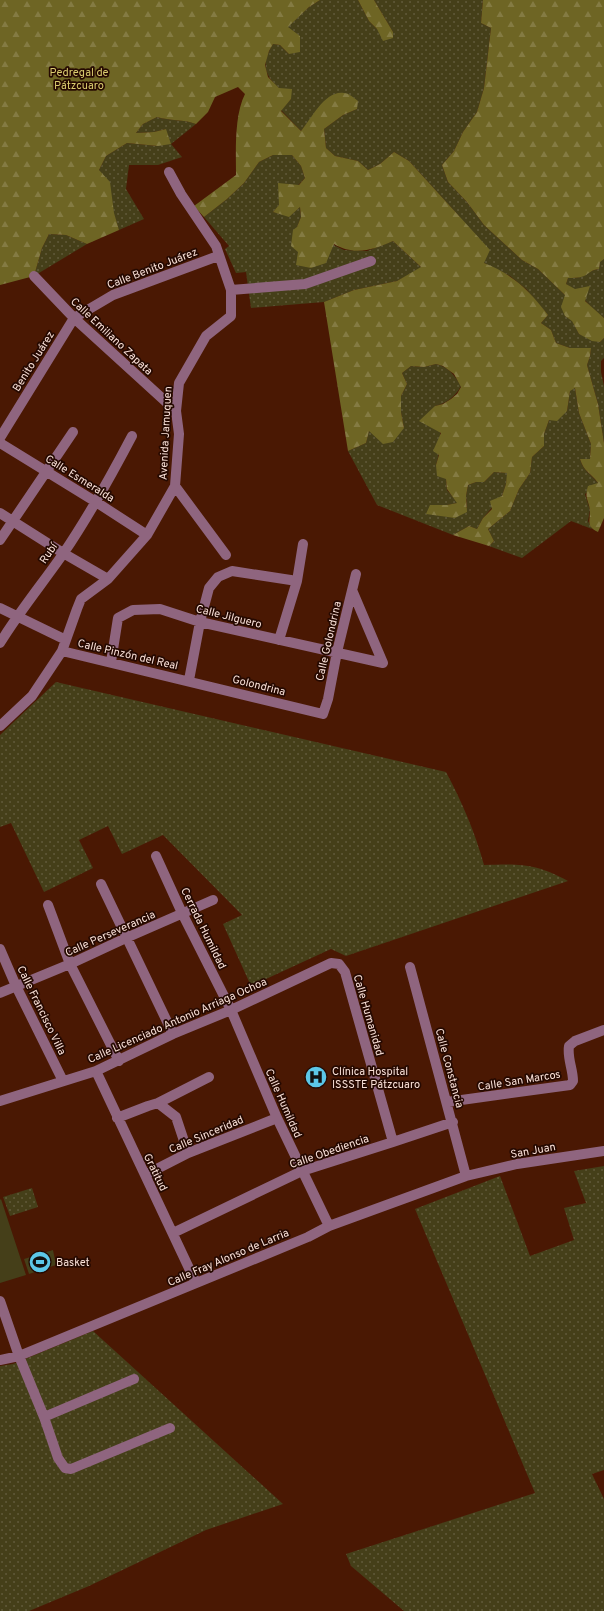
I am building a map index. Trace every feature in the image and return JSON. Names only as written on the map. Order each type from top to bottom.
[{"type":"street","points":[[169,172],[181,194],[216,246],[218,256],[231,290],[305,284],[370,261]]},
{"type":"street","name":"Calle Benito Juárez","points":[[74,318],[113,295],[218,256]]},
{"type":"street","name":"Calle Emiliano Zapata","points":[[34,276],[74,318],[176,411]]},
{"type":"street","name":"Avenida Jamuquen","points":[[0,726],[32,696],[62,651],[81,599],[108,579],[146,535],[175,486],[179,434],[176,411],[179,383],[206,336],[231,316],[231,290]]},
{"type":"street","name":"Benito Juárez","points":[[0,438],[74,318]]},
{"type":"street","points":[[0,540],[73,432]]},
{"type":"street","name":"Rubí","points":[[0,643],[17,616],[63,553],[96,502],[132,436]]},
{"type":"street","name":"Calle Esmeralda","points":[[0,443],[96,502],[146,535]]},
{"type":"street","points":[[175,486],[226,555]]},
{"type":"street","points":[[0,513],[63,553],[108,579]]},
{"type":"street","points":[[279,640],[297,581],[303,544]]},
{"type":"street","points":[[189,680],[200,622],[209,588],[218,577],[232,571],[297,581]]},
{"type":"street","name":"Calle Golondrina","points":[[323,714],[328,699],[337,652],[356,574]]},
{"type":"street","name":"Calle Jilguero","points":[[111,662],[118,618],[133,610],[160,609],[200,622],[383,663],[352,590]]},
{"type":"street","points":[[0,608],[66,640]]},
{"type":"street","name":"Calle Pinzón del Real","points":[[62,651],[189,680]]},
{"type":"street","name":"Golondrina","points":[[189,680],[323,714]]},
{"type":"street","name":"Cerrada Humildad","points":[[156,856],[182,913],[231,1010]]},
{"type":"street","points":[[101,884],[173,1034]]},
{"type":"street","name":"Calle Perseverancia","points":[[0,993],[70,964],[213,900]]},
{"type":"street","points":[[48,905],[70,964],[119,1061]]},
{"type":"street","name":"Calle Francisco Villa","points":[[0,949],[16,986],[63,1081]]},
{"type":"street","name":"Calle Licenciado Antonio Arriaga Ochoa","points":[[0,1101],[96,1071],[173,1034],[231,1010],[331,963],[339,964]]},
{"type":"street","name":"Calle Humanidad","points":[[339,964],[344,972],[393,1142]]},
{"type":"street","name":"Calle Constancia","points":[[410,967],[453,1122],[466,1176]]},
{"type":"street","name":"Calle Humildad","points":[[231,1010],[277,1118],[329,1226]]},
{"type":"street","name":"Calle San Marcos","points":[[447,1102],[570,1084],[573,1081],[573,1074],[568,1053],[569,1046],[575,1040],[604,1030]]},
{"type":"street","name":"Gratitud","points":[[96,1071],[144,1176],[196,1283]]},
{"type":"street","points":[[117,1118],[158,1103],[209,1077]]},
{"type":"street","points":[[158,1103],[176,1117],[188,1153]]},
{"type":"street","name":"Calle Sinceridad","points":[[144,1176],[188,1153],[277,1118]]},
{"type":"street","name":"Calle Obediencia","points":[[173,1233],[302,1171],[453,1122]]},
{"type":"street","name":"San Juan","points":[[466,1176],[517,1164],[604,1151]]},
{"type":"street","name":"Calle Fray Alonso de Larria","points":[[0,1360],[19,1356],[308,1237],[329,1226],[466,1176]]},
{"type":"street","points":[[0,1301],[19,1356],[44,1418],[58,1458],[65,1468],[71,1469],[170,1428]]},
{"type":"street","points":[[44,1418],[134,1379]]},
{"type":"shaded area","points":[[320,0],[358,0],[369,21],[377,29],[393,32],[374,0],[483,0],[481,23],[491,28],[484,88],[477,112],[463,132],[454,151],[442,165],[448,182],[467,202],[484,225],[522,260],[538,269],[565,295],[565,316],[572,320],[579,334],[600,342],[604,338],[604,358],[601,361],[601,372],[604,386],[604,443],[598,404],[587,365],[591,348],[570,348],[556,343],[551,330],[541,323],[548,315],[526,289],[510,276],[484,263],[459,216],[409,161],[394,152],[380,164],[368,170],[358,161],[335,156],[326,148],[324,129],[343,115],[357,109],[310,120],[301,131],[281,110],[291,99],[277,87],[268,75],[266,62],[268,54],[273,44],[280,45],[289,54],[287,27],[309,7]]},
{"type":"shaded area","points":[[157,117],[196,124],[171,144],[182,157],[158,165],[129,165],[126,189],[144,219],[119,230],[99,170],[106,156],[127,143],[158,146],[166,129],[154,132],[136,133],[143,124]]},
{"type":"shaded area","points":[[273,155],[292,155],[301,166],[305,178],[273,212],[289,216],[300,207],[301,217],[297,227],[344,250],[367,251],[393,241],[422,268],[397,281],[354,290],[324,302],[251,308],[246,272],[236,273],[225,249],[229,246],[204,217],[244,183],[259,162]]},
{"type":"shaded area","points":[[49,234],[66,235],[87,244],[34,276],[42,248]]},
{"type":"shaded area","points":[[604,259],[604,318],[566,284],[568,278],[582,276],[599,269],[600,261]]},
{"type":"shaded area","points":[[436,364],[448,369],[461,386],[450,399],[435,406],[439,422],[440,436],[440,449],[436,465],[446,479],[447,490],[458,503],[447,505],[430,505],[467,508],[466,496],[468,485],[476,482],[484,482],[494,472],[508,473],[502,496],[483,518],[477,529],[469,526],[453,535],[377,505],[348,451],[366,443],[369,430],[404,428],[401,412],[401,396],[407,384],[402,373],[411,366],[424,367]]},
{"type":"shaded area","points":[[575,388],[579,413],[591,444],[590,459],[580,459],[585,469],[598,483],[585,494],[590,510],[588,521],[592,529],[571,521],[522,558],[489,546],[494,541],[488,529],[510,511],[519,489],[530,473],[532,457],[544,446],[544,434],[549,420],[567,411],[570,390]]},
{"type":"shaded area","points":[[56,682],[446,772],[468,817],[484,865],[527,866],[546,871],[568,881],[346,956],[331,949],[251,986],[223,924],[242,915],[163,835],[122,854],[108,826],[79,840],[93,868],[44,892],[11,823],[0,827],[0,735]]},
{"type":"shaded area","points":[[604,1166],[604,1470],[592,1474],[604,1499],[604,1611],[404,1611],[351,1566],[346,1554],[535,1493],[415,1209],[500,1176],[530,1256],[574,1240],[564,1208],[586,1203],[574,1171]]},
{"type":"shaded area","points":[[32,1188],[38,1207],[10,1216],[3,1197]]},
{"type":"shaded area","points":[[1,1199],[26,1275],[0,1283],[0,1200]]},
{"type":"shaded area","name":"Basket","points":[[53,1250],[56,1265],[29,1274],[24,1259]]},
{"type":"shaded area","points":[[93,1331],[283,1504],[206,1530],[89,1586],[29,1611],[0,1611],[0,1366],[13,1364]]},
{"type":"green space","name":"Pedregal de Pátzcuaro","points":[[0,0],[320,0],[309,7],[288,27],[300,36],[300,52],[289,54],[280,45],[273,44],[269,51],[265,65],[268,77],[279,88],[292,89],[291,99],[281,111],[301,131],[325,100],[331,96],[337,93],[344,93],[353,97],[358,101],[357,109],[343,115],[324,129],[326,148],[335,156],[358,161],[368,170],[380,164],[394,152],[409,161],[490,250],[484,263],[504,273],[520,284],[541,306],[548,315],[541,323],[551,330],[556,343],[570,348],[591,348],[587,365],[598,404],[604,443],[604,518],[598,532],[590,526],[590,511],[586,494],[588,486],[598,483],[585,469],[580,459],[590,459],[591,444],[579,413],[575,388],[570,391],[567,411],[557,421],[549,420],[544,434],[544,446],[532,457],[530,473],[519,489],[510,511],[488,529],[494,541],[489,546],[453,535],[469,526],[477,529],[483,518],[492,509],[490,501],[502,496],[506,484],[507,473],[494,472],[484,482],[476,482],[468,485],[466,496],[467,512],[455,518],[426,514],[430,505],[447,505],[457,503],[447,489],[446,479],[437,476],[436,465],[439,455],[433,451],[441,433],[419,421],[435,406],[443,404],[451,399],[457,394],[461,387],[454,374],[443,366],[436,364],[424,367],[411,366],[402,373],[407,384],[401,396],[401,412],[404,428],[393,442],[383,444],[369,431],[366,443],[348,451],[324,302],[354,290],[397,281],[421,267],[393,241],[371,249],[356,251],[341,248],[334,244],[326,263],[311,268],[296,265],[298,252],[291,246],[293,230],[297,227],[301,217],[300,207],[289,217],[273,212],[279,205],[278,183],[299,185],[305,178],[301,166],[292,155],[273,155],[259,162],[244,183],[204,217],[194,206],[236,175],[237,123],[241,103],[245,94],[238,87],[215,97],[208,112],[196,124],[157,117],[143,124],[136,133],[154,132],[166,129],[171,144],[158,146],[127,143],[106,156],[99,170],[110,182],[114,213],[119,230],[87,244],[66,235],[49,234],[42,248],[34,276],[0,285]]},
{"type":"green space","points":[[358,0],[374,0],[393,32],[393,38],[383,41],[377,29],[369,21]]},
{"type":"green space","points":[[483,0],[604,0],[604,259],[600,262],[599,269],[582,277],[568,278],[566,284],[575,289],[590,286],[585,301],[604,318],[604,338],[600,342],[592,341],[579,334],[572,321],[565,316],[561,307],[565,295],[538,269],[522,260],[484,225],[467,202],[448,182],[442,165],[454,151],[463,132],[477,112],[484,88],[491,28],[481,23]]},
{"type":"place","name":"Clínica Hospital ISSSTE Pátzcuaro","points":[[316,1077]]},
{"type":"place","name":"Basket","points":[[40,1262]]}]
